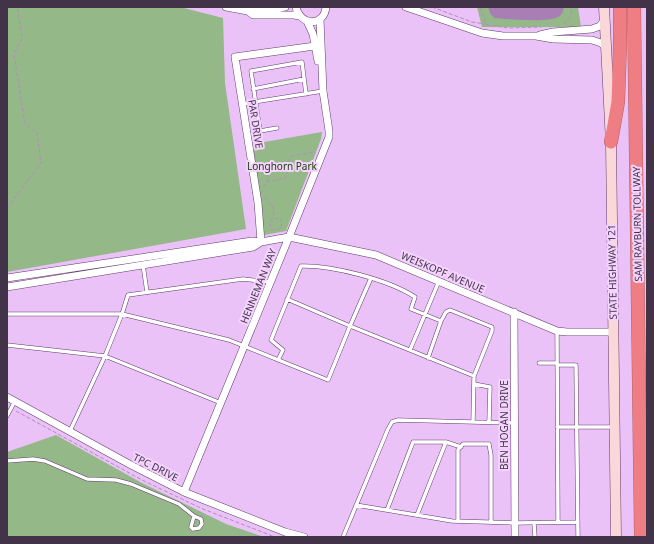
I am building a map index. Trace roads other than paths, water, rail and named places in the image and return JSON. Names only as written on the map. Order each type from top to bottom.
[{"type":"highway","points":[[611,142],[618,102],[620,7]]},
{"type":"highway","name":"SAM RAYBURN TOLLWAY","points":[[634,7],[641,537]]},
{"type":"main road","name":"STATE HIGHWAY 121","points":[[604,7],[611,142],[616,537]]},
{"type":"street","points":[[226,7],[248,11],[253,15],[294,14],[307,21],[316,21],[320,19],[328,8]]},
{"type":"street","points":[[248,11],[254,8],[273,9],[285,7]]},
{"type":"street","points":[[296,7],[299,16]]},
{"type":"street","points":[[409,7],[482,33],[507,36],[536,36],[554,39],[596,41],[601,43],[606,48]]},
{"type":"street","name":"HENNEMAN WAY","points":[[184,492],[329,137],[322,82],[320,19]]},
{"type":"street","points":[[536,36],[554,32],[592,29],[600,26],[605,19]]},
{"type":"street","name":"HENNEMAN WAY","points":[[307,21],[313,34],[322,82]]},
{"type":"street","name":"PAR DRIVE","points":[[261,242],[258,203],[235,57],[315,46]]},
{"type":"street","name":"WEISKOPF AVENUE","points":[[261,242],[289,237],[376,255],[557,331],[614,332]]},
{"type":"street","points":[[7,278],[252,241],[261,242]]},
{"type":"street","points":[[7,287],[253,247],[261,242]]},
{"type":"street","name":"BEN HOGAN DRIVE","points":[[514,312],[515,537]]},
{"type":"street","name":"TPC DRIVE","points":[[7,397],[184,492],[285,532],[304,537]]},
{"type":"lane","points":[[277,128],[260,131],[251,71],[302,62],[306,94]]},
{"type":"lane","points":[[253,89],[304,79]]},
{"type":"lane","points":[[242,104],[323,91]]},
{"type":"lane","points":[[143,265],[146,292]]},
{"type":"lane","points":[[278,360],[283,350],[271,340],[301,266],[311,265],[371,278],[407,292],[415,297],[411,310],[441,321]]},
{"type":"lane","points":[[7,314],[122,314],[229,340],[328,380],[371,278]]},
{"type":"lane","points":[[70,431],[105,356],[128,295],[243,279],[271,282]]},
{"type":"lane","points":[[410,350],[438,281]]},
{"type":"lane","points":[[287,299],[474,376]]},
{"type":"lane","points":[[428,358],[441,321],[446,312],[450,310],[492,327],[492,331],[474,376],[473,422]]},
{"type":"lane","points":[[557,331],[558,523]]},
{"type":"lane","points":[[7,345],[105,356],[221,402]]},
{"type":"lane","points":[[539,363],[576,365],[578,537]]},
{"type":"lane","points":[[474,384],[490,387],[489,422]]},
{"type":"lane","points":[[7,416],[15,401]]},
{"type":"lane","points":[[343,537],[392,422],[398,420],[514,423]]},
{"type":"lane","points":[[558,427],[614,427]]},
{"type":"lane","points":[[387,510],[413,442],[446,442],[461,447]]},
{"type":"lane","points":[[417,515],[446,442]]},
{"type":"lane","points":[[458,521],[458,450],[463,444],[489,444],[491,455],[491,522]]},
{"type":"lane","points":[[7,461],[33,459],[45,461],[87,480],[116,480],[131,484],[179,504],[194,516]]},
{"type":"lane","points":[[356,505],[458,521],[515,523],[578,522]]},
{"type":"lane","points":[[534,523],[535,537]]},
{"type":"park label","name":"Longhorn Park","points":[[282,166]]}]
